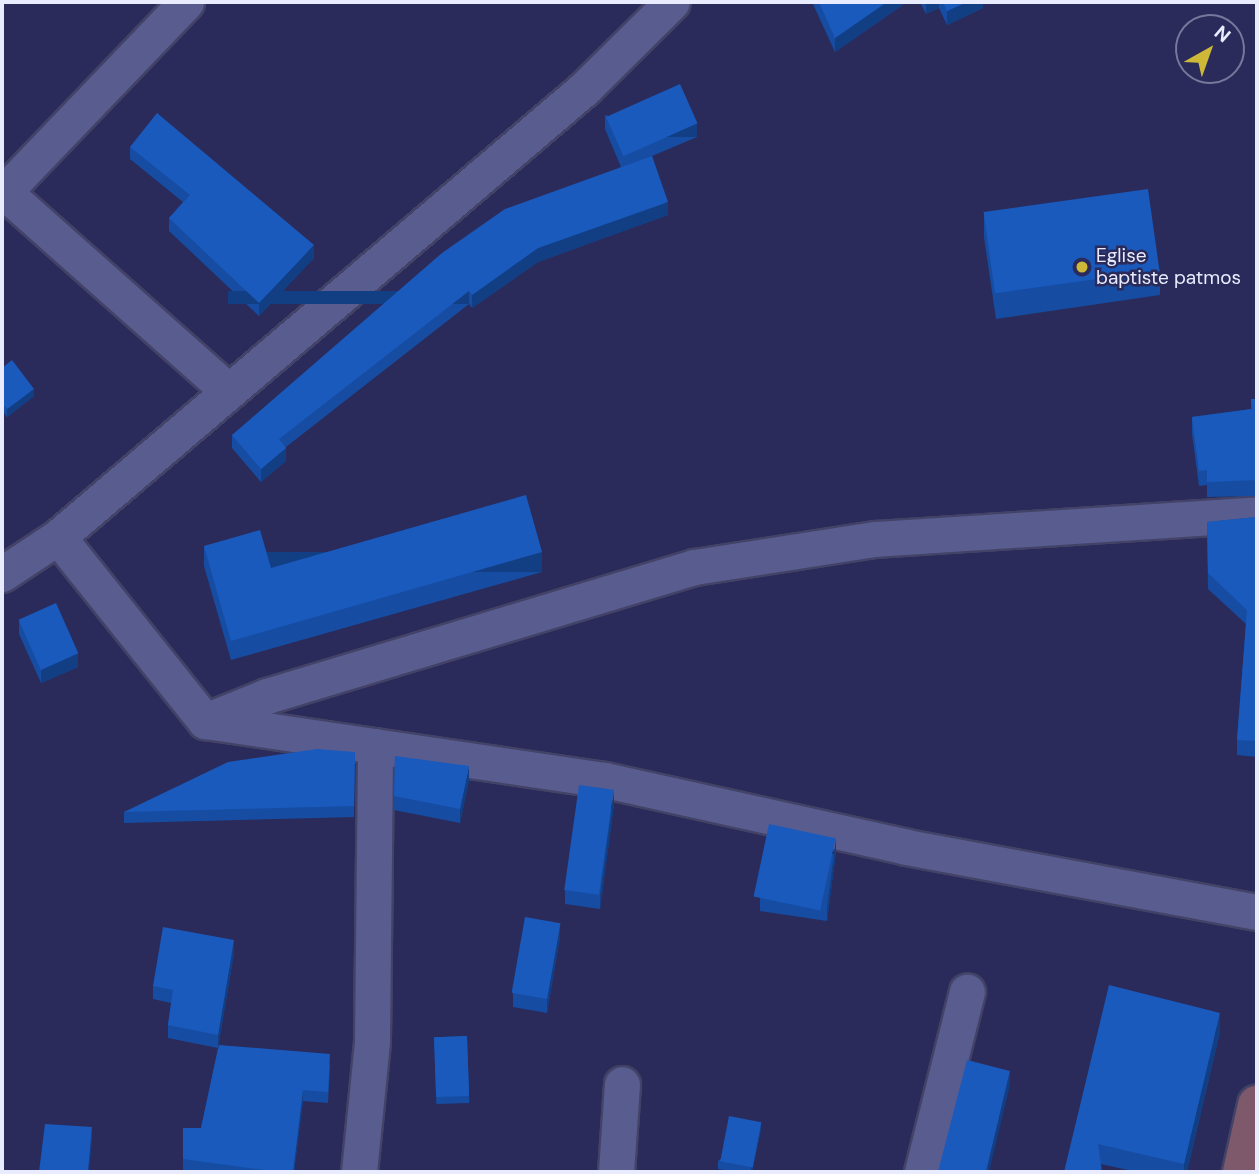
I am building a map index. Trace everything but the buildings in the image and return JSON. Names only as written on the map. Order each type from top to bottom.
[{"type":"street","points":[[186,2],[3,191],[227,390]]},
{"type":"street","points":[[2,574],[58,537],[584,88],[667,3]]},
{"type":"street","points":[[205,721],[267,696],[694,567],[875,539],[1257,514]]},
{"type":"street","points":[[58,537],[205,721],[605,780],[906,847],[1257,912]]},
{"type":"street","points":[[359,1172],[372,1041],[375,746]]},
{"type":"street","points":[[922,1172],[967,992]]},
{"type":"street","points":[[616,1172],[622,1084]]},
{"type":"street","points":[[1242,1172],[1257,1105]]},
{"type":"place","name":"Eglise baptiste patmos","points":[[1082,267]]}]
